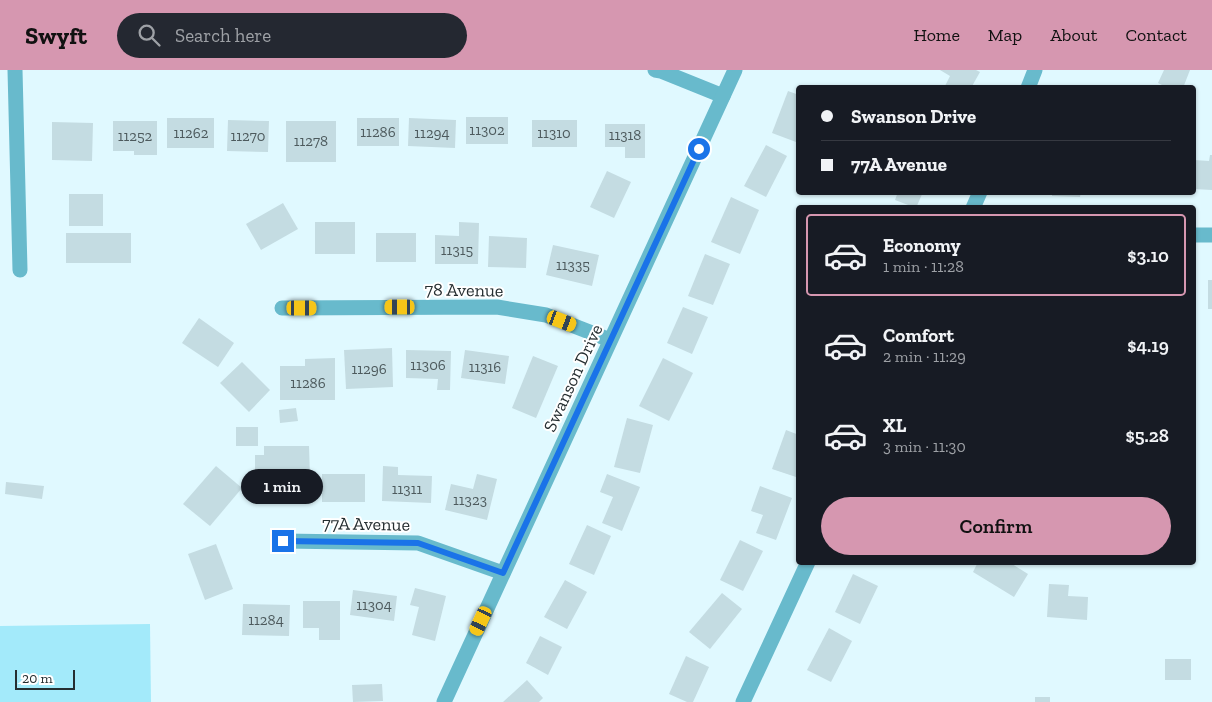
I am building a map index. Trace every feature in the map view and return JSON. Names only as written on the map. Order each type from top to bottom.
[{"type":"street","points":[[15,70],[20,270]]},
{"type":"street","points":[[655,70],[723,96]]},
{"type":"street","name":"Swanson Drive","points":[[444,702],[735,70]]},
{"type":"street","points":[[1029,85],[1036,70]]},
{"type":"street","points":[[1196,235],[1212,235]]},
{"type":"street","name":"78 Avenue","points":[[282,308],[497,307],[546,315],[610,340]]},
{"type":"street","name":"77A Avenue","points":[[283,541],[418,543],[503,573]]},
{"type":"street","points":[[743,702],[807,565]]},
{"type":"shaded area","points":[[150,624],[151,702],[0,702],[0,626]]},
{"type":"building","points":[[940,70],[976,70],[980,72],[973,85],[946,85],[950,76]]},
{"type":"building","points":[[1164,70],[1190,70],[1184,85],[1162,85],[1158,83]]},
{"type":"building","points":[[788,91],[796,94],[796,142],[772,133]]},
{"type":"building","points":[[466,117],[508,117],[508,144],[466,144]]},
{"type":"building","points":[[167,118],[214,118],[214,148],[167,148]]},
{"type":"building","points":[[357,118],[399,118],[399,146],[357,146]]},
{"type":"building","points":[[409,118],[456,120],[455,148],[408,146]]},
{"type":"building","points":[[228,120],[269,121],[268,152],[227,151]]},
{"type":"building","points":[[532,120],[577,120],[577,147],[532,147]]},
{"type":"building","points":[[113,121],[157,121],[157,155],[134,155],[134,151],[113,151]]},
{"type":"building","points":[[286,121],[336,121],[336,162],[286,162]]},
{"type":"building","points":[[52,122],[93,123],[92,161],[52,160]]},
{"type":"building","points":[[605,124],[645,124],[645,158],[625,158],[625,147],[605,147]]},
{"type":"building","points":[[766,145],[787,156],[766,197],[744,186]]},
{"type":"building","points":[[1210,155],[1212,155],[1212,190],[1196,189],[1196,160],[1209,161]]},
{"type":"building","points":[[607,171],[631,182],[614,218],[590,207]]},
{"type":"building","points":[[69,194],[103,194],[103,226],[69,226]]},
{"type":"building","points":[[897,195],[922,195],[917,205],[908,205],[895,200]]},
{"type":"building","points":[[1052,195],[1080,195],[1080,197]]},
{"type":"building","points":[[731,197],[759,210],[740,254],[711,242]]},
{"type":"building","points":[[283,203],[298,229],[261,250],[246,224]]},
{"type":"building","points":[[315,222],[355,222],[355,254],[315,254]]},
{"type":"building","points":[[459,222],[479,223],[478,264],[435,264],[435,235],[459,236]]},
{"type":"building","points":[[66,233],[131,233],[131,263],[66,263]]},
{"type":"building","points":[[376,233],[416,233],[416,262],[376,262]]},
{"type":"building","points":[[489,236],[527,238],[526,268],[488,267]]},
{"type":"building","points":[[553,245],[599,255],[592,286],[546,275]]},
{"type":"building","points":[[705,254],[730,264],[713,305],[688,296]]},
{"type":"building","points":[[1208,280],[1212,280],[1212,309],[1208,309]]},
{"type":"building","points":[[683,307],[708,317],[692,354],[667,343]]},
{"type":"building","points":[[199,318],[234,343],[218,367],[182,343]]},
{"type":"building","points":[[392,348],[393,387],[346,389],[344,350]]},
{"type":"building","points":[[406,350],[451,351],[450,390],[437,390],[438,379],[406,378]]},
{"type":"building","points":[[465,350],[509,356],[505,384],[461,378]]},
{"type":"building","points":[[533,356],[558,366],[536,418],[512,408]]},
{"type":"building","points":[[335,358],[335,400],[280,400],[280,366],[305,366],[305,359]]},
{"type":"building","points":[[663,358],[693,373],[669,421],[639,406]]},
{"type":"building","points":[[242,362],[270,390],[249,412],[220,383]]},
{"type":"building","points":[[296,408],[298,421],[280,423],[279,410]]},
{"type":"building","points":[[627,418],[653,425],[640,473],[614,467]]},
{"type":"building","points":[[236,427],[258,427],[258,446],[236,446]]},
{"type":"building","points":[[786,430],[796,434],[796,477],[772,469]]},
{"type":"building","points":[[264,446],[309,446],[310,477],[255,477],[255,455],[264,455]]},
{"type":"building","points":[[216,466],[242,488],[210,526],[183,504]]},
{"type":"building","points":[[383,466],[398,467],[398,475],[432,476],[431,503],[382,501]]},
{"type":"building","points":[[322,474],[365,474],[365,502],[322,502]]},
{"type":"building","points":[[477,474],[497,479],[487,520],[445,510],[451,484],[473,489]]},
{"type":"building","points":[[607,474],[640,487],[622,531],[602,523],[613,497],[600,492]]},
{"type":"building","points":[[6,482],[44,486],[42,499],[5,494]]},
{"type":"building","points":[[760,486],[792,498],[776,540],[756,533],[763,515],[751,511]]},
{"type":"building","points":[[587,525],[611,536],[594,575],[569,564]]},
{"type":"building","points":[[740,540],[763,551],[743,591],[720,580]]},
{"type":"building","points":[[216,544],[233,589],[205,600],[188,554]]},
{"type":"building","points":[[976,565],[1014,565],[1028,574],[1014,597],[973,572]]},
{"type":"building","points":[[853,574],[878,586],[860,624],[835,612]]},
{"type":"building","points":[[565,580],[587,592],[567,629],[544,617]]},
{"type":"building","points":[[1049,584],[1069,585],[1068,596],[1088,597],[1087,620],[1047,617]]},
{"type":"building","points":[[415,588],[446,596],[435,641],[412,635],[419,607],[410,605]]},
{"type":"building","points":[[353,590],[397,596],[394,621],[350,615]]},
{"type":"building","points":[[722,593],[742,609],[710,649],[689,632]]},
{"type":"building","points":[[303,601],[340,601],[340,640],[319,640],[319,628],[303,628]]},
{"type":"building","points":[[243,604],[290,605],[289,636],[242,635]]},
{"type":"building","points":[[829,628],[852,641],[831,682],[807,670]]},
{"type":"building","points":[[540,636],[562,647],[548,675],[526,663]]},
{"type":"building","points":[[686,656],[709,667],[693,702],[687,702],[669,694]]},
{"type":"building","points":[[1165,659],[1191,659],[1191,680],[1165,680]]},
{"type":"building","points":[[527,680],[543,698],[539,702],[503,702]]},
{"type":"building","points":[[382,684],[383,701],[353,702],[352,685]]},
{"type":"building","points":[[1035,697],[1050,697],[1050,702],[1035,702]]},
{"type":"route","points":[[283,541],[418,543],[503,573],[699,149]]}]
